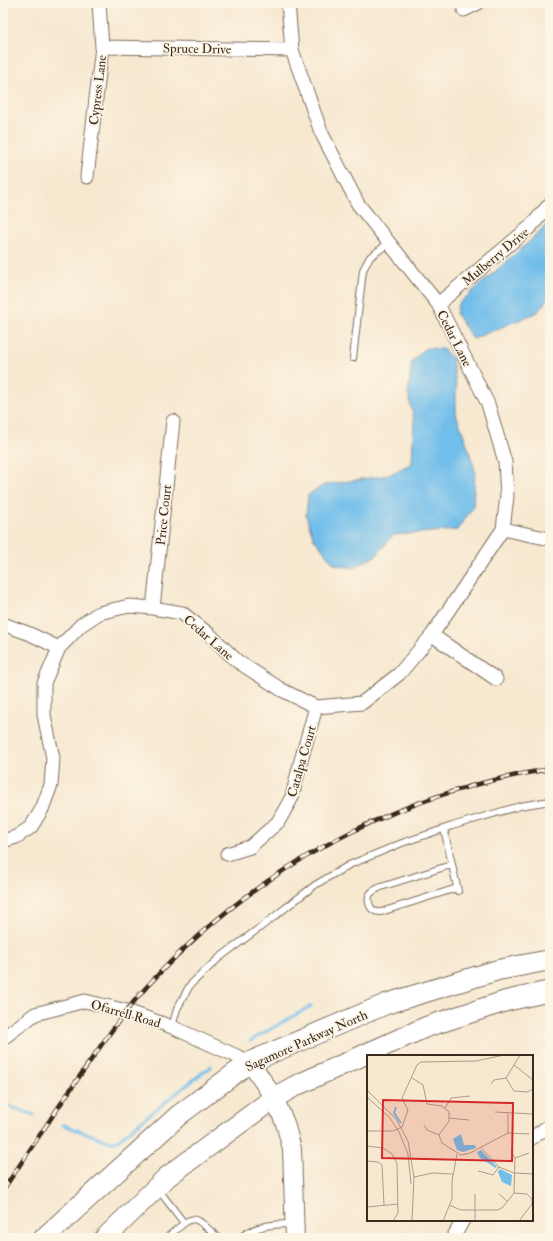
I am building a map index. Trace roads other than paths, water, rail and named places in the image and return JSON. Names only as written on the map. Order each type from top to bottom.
[{"type":"main road","name":"Sagamore Parkway North","points":[[51,1234],[179,1115],[250,1062],[386,1004],[498,970],[550,960]]},
{"type":"main road","points":[[105,1238],[167,1177],[274,1098],[295,1086],[426,1028],[506,1001],[550,991]]},
{"type":"street","name":"Cypress Lane","points":[[87,177],[102,47],[99,3]]},
{"type":"street","name":"Cedar Lane","points":[[3,841],[16,837],[31,827],[42,809],[51,785],[53,758],[44,714],[44,683],[59,648],[81,625],[99,613],[129,606],[182,613],[210,635],[237,661],[282,690],[316,707],[362,703],[399,674],[432,635],[503,529],[507,496],[505,462],[488,404],[438,304],[358,204],[321,132],[292,50],[288,3]]},
{"type":"street","points":[[464,10],[478,3]]},
{"type":"street","name":"Spruce Drive","points":[[102,47],[292,50]]},
{"type":"street","name":"Mulberry Drive","points":[[438,304],[531,226],[550,204]]},
{"type":"street","name":"Price Court","points":[[153,608],[173,422]]},
{"type":"street","points":[[503,529],[550,539]]},
{"type":"street","points":[[3,624],[30,634],[59,648]]},
{"type":"street","points":[[432,635],[496,679]]},
{"type":"street","name":"Catalpa Court","points":[[227,854],[250,847],[278,822],[292,797],[316,707]]},
{"type":"street","name":"Ofarrell Road","points":[[3,1038],[34,1014],[85,1001],[127,1011],[172,1027],[250,1062]]},
{"type":"street","points":[[250,1062],[274,1098],[285,1123],[292,1149],[295,1231]]},
{"type":"street","points":[[533,1137],[550,1125]]},
{"type":"street","points":[[453,1238],[462,1221]]},
{"type":"lane","points":[[353,358],[364,270],[370,257],[389,243]]},
{"type":"lane","points":[[172,1027],[177,1009],[190,984],[219,958],[315,885],[349,865],[402,843],[520,806],[550,801]]},
{"type":"lane","points":[[444,829],[457,890],[381,912],[375,912],[372,909],[368,896],[372,892],[381,887],[451,865]]},
{"type":"lane","points":[[156,1187],[184,1223]]},
{"type":"lane","points":[[166,1238],[189,1219],[195,1218],[201,1221],[218,1238]]},
{"type":"lane","points":[[240,1238],[247,1232],[272,1224],[295,1231]]},
{"type":"water","points":[[550,220],[550,295],[538,312],[473,339],[456,314],[458,304],[540,232]]},
{"type":"water","points":[[426,348],[443,349],[452,358],[456,385],[456,414],[475,471],[473,507],[457,530],[393,535],[377,555],[353,568],[334,564],[314,539],[306,516],[308,495],[324,485],[389,475],[412,463],[414,420],[408,393],[412,361]]},
{"type":"waterway","points":[[250,1041],[311,1006]]},
{"type":"waterway","points":[[63,1125],[111,1142],[115,1142],[211,1066]]},
{"type":"waterway","points":[[3,1104],[34,1115]]},
{"type":"railway","points":[[3,1190],[63,1100],[134,1001],[184,949],[229,910],[276,875],[326,845],[379,819],[434,798],[491,781],[550,769]]}]
